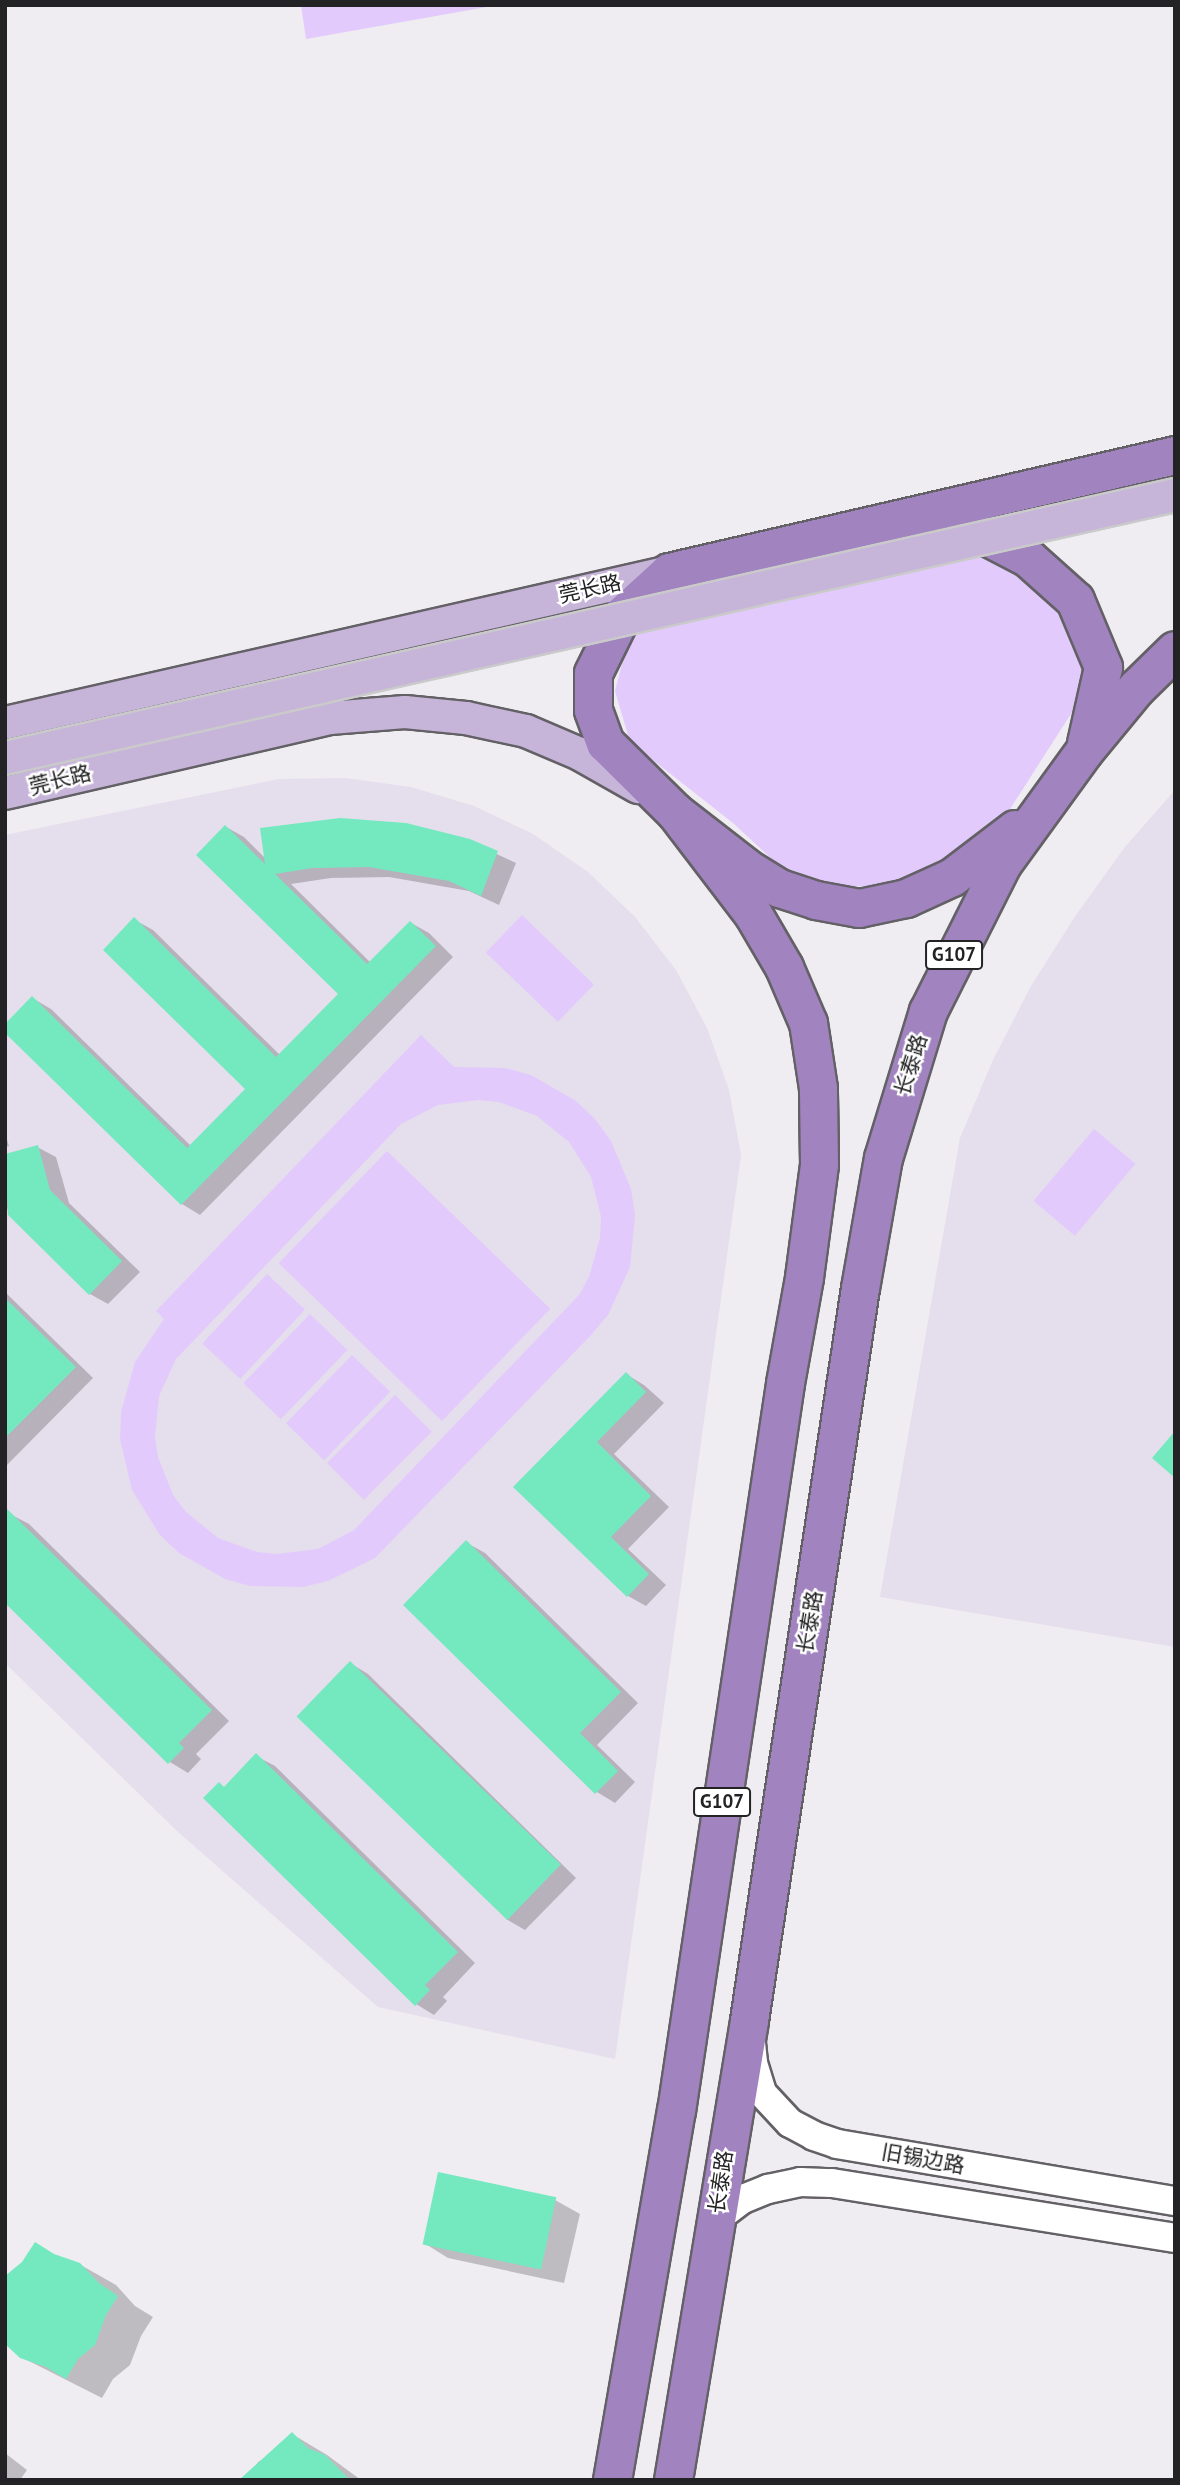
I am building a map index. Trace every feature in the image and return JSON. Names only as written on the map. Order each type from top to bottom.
[{"type":"highway","name":"莞长路","points":[[668,572],[1175,455]]},
{"type":"highway","points":[[906,515],[971,526],[1028,558],[1075,600],[1103,667],[1084,751]]},
{"type":"highway","name":"G107","points":[[612,2480],[676,2111],[819,1164],[818,1088],[808,1023],[784,967],[754,914],[675,812],[605,743],[593,710],[593,673],[621,616],[668,572]]},
{"type":"highway","name":"G107","points":[[1050,799],[1084,751],[1136,688],[1175,650]]},
{"type":"highway","points":[[675,812],[746,867],[779,888],[816,900],[859,908],[906,898],[952,877],[993,848],[1050,799]]},
{"type":"highway","name":"长泰路","points":[[673,2480],[749,2020],[860,1288],[883,1158],[928,1011],[1002,864],[1050,799]]},
{"type":"main road","name":"莞长路","points":[[5,758],[1175,495]]},
{"type":"main road","name":"莞长路","points":[[5,723],[668,572]]},
{"type":"main road","name":"莞长路","points":[[5,793],[330,718],[405,712],[466,718],[526,731],[610,770],[675,812]]},
{"type":"street","name":"旧锡边路","points":[[749,2020],[752,2063],[762,2093],[790,2123],[814,2136],[837,2144],[1175,2201]]},
{"type":"street","name":"旧锡边路","points":[[716,2219],[743,2199],[768,2189],[800,2182],[832,2183],[1175,2238]]},
{"type":"shaded area","points":[[301,5],[498,5],[306,39]]},
{"type":"shaded area","points":[[901,526],[951,530],[1049,594],[1080,638],[1092,681],[1010,809],[970,854],[905,887],[836,886],[789,875],[733,823],[630,742],[615,691],[625,652],[650,602],[696,578]]},
{"type":"shaded area","points":[[345,778],[411,787],[474,806],[533,834],[588,872],[635,917],[676,970],[707,1028],[729,1090],[741,1155],[615,2059],[378,2007],[177,1831],[5,1663],[5,835],[279,779]]},
{"type":"shaded area","points":[[1175,790],[1175,1647],[880,1597],[960,1138],[993,1060],[1031,986],[1076,915],[1125,847]]},
{"type":"shaded area","points":[[522,915],[594,984],[558,1022],[486,952]]},
{"type":"shaded area","points":[[421,1035],[454,1067],[505,1068],[531,1075],[576,1101],[595,1119],[611,1141],[631,1189],[635,1215],[630,1267],[608,1315],[375,1558],[328,1581],[303,1587],[250,1586],[225,1579],[179,1553],[160,1535],[132,1490],[120,1439],[121,1412],[135,1362],[164,1319],[156,1311]],"holes":[[[478,1100],[499,1102],[537,1116],[569,1142],[591,1177],[601,1217],[600,1238],[589,1277],[579,1295],[354,1530],[318,1549],[277,1554],[257,1552],[218,1538],[186,1512],[173,1495],[158,1457],[155,1437],[159,1396],[176,1359],[401,1124],[438,1105]]]},
{"type":"shaded area","points":[[1094,1129],[1135,1164],[1075,1236],[1034,1201]]},
{"type":"shaded area","points":[[387,1151],[550,1309],[442,1421],[279,1263]]},
{"type":"shaded area","points":[[267,1274],[305,1309],[240,1379],[202,1343]]},
{"type":"shaded area","points":[[310,1314],[347,1350],[281,1419],[243,1383]]},
{"type":"shaded area","points":[[352,1355],[390,1392],[324,1460],[286,1423]]},
{"type":"shaded area","points":[[395,1395],[432,1432],[364,1500],[327,1463]]},
{"type":"building","points":[[340,818],[406,823],[470,839],[498,851],[481,896],[449,881],[369,867],[312,868],[275,874],[367,964],[410,921],[436,946],[181,1205],[5,1033],[5,1024],[32,996],[187,1148],[245,1089],[103,950],[134,917],[276,1057],[338,994],[196,855],[225,825],[265,864],[260,828]]},
{"type":"building","points":[[38,1145],[50,1190],[122,1261],[89,1295],[8,1215],[5,1154]]},
{"type":"building","points":[[5,1298],[76,1367],[5,1438]]},
{"type":"building","points":[[626,1372],[646,1392],[597,1442],[651,1496],[611,1537],[649,1574],[627,1597],[513,1487]]},
{"type":"building","points":[[1175,1431],[1175,1478],[1152,1458]]},
{"type":"building","points":[[5,1507],[212,1710],[179,1743],[184,1748],[168,1764],[5,1603]]},
{"type":"building","points":[[466,1540],[621,1692],[580,1733],[618,1771],[595,1794],[403,1605]]},
{"type":"building","points":[[350,1661],[561,1865],[507,1920],[297,1716]]},
{"type":"building","points":[[256,1753],[458,1952],[425,1985],[430,1990],[415,2006],[203,1798],[219,1782],[224,1787]]},
{"type":"building","points":[[438,2172],[556,2197],[541,2270],[423,2244]]},
{"type":"building","points":[[35,2242],[54,2254],[80,2263],[99,2283],[118,2296],[106,2315],[95,2345],[78,2359],[66,2379],[46,2367],[20,2358],[5,2344],[5,2276],[22,2262]]},
{"type":"building","points":[[292,2432],[308,2448],[325,2455],[350,2480],[239,2480]]}]
